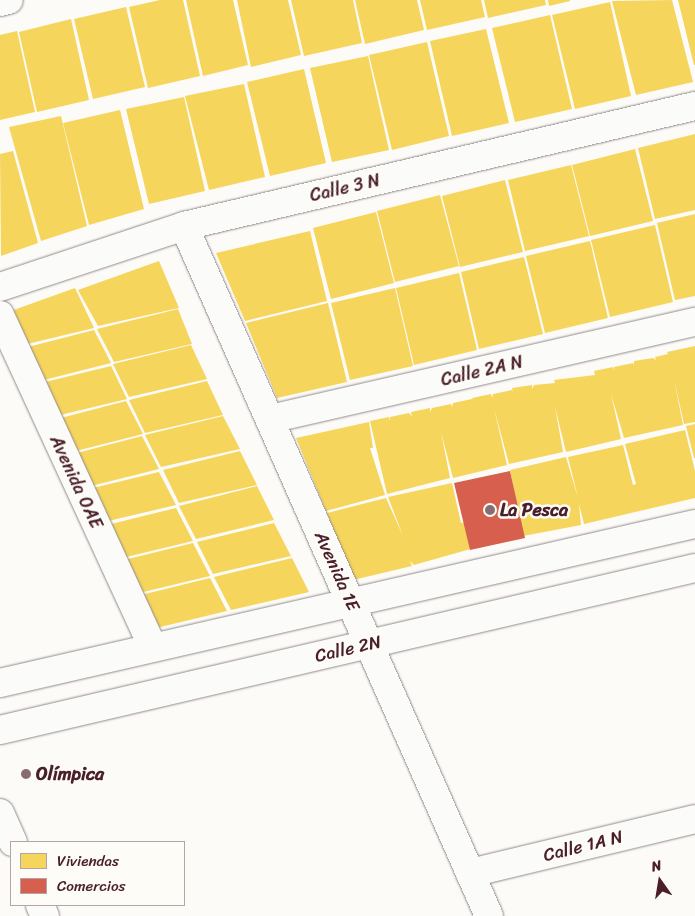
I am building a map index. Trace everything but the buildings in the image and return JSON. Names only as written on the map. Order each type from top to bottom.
[{"type":"street","points":[[0,2],[9,0]]},
{"type":"street","name":"Calle 3 N","points":[[0,287],[184,226],[695,106]]},
{"type":"street","name":"Avenida 1E","points":[[184,226],[470,873],[484,914]]},
{"type":"street","name":"Avenida 0AE","points":[[0,315],[153,648]]},
{"type":"street","name":"Calle 2A N","points":[[270,420],[695,322]]},
{"type":"street","points":[[0,683],[695,524]]},
{"type":"street","name":"Calle 2N","points":[[0,730],[695,568]]},
{"type":"street","points":[[0,813],[13,841]]},
{"type":"street","name":"Calle 1A N","points":[[470,873],[695,819]]},
{"type":"place","name":"La Pesca","points":[[490,510]]},
{"type":"place","name":"Olímpica","points":[[26,774]]}]
